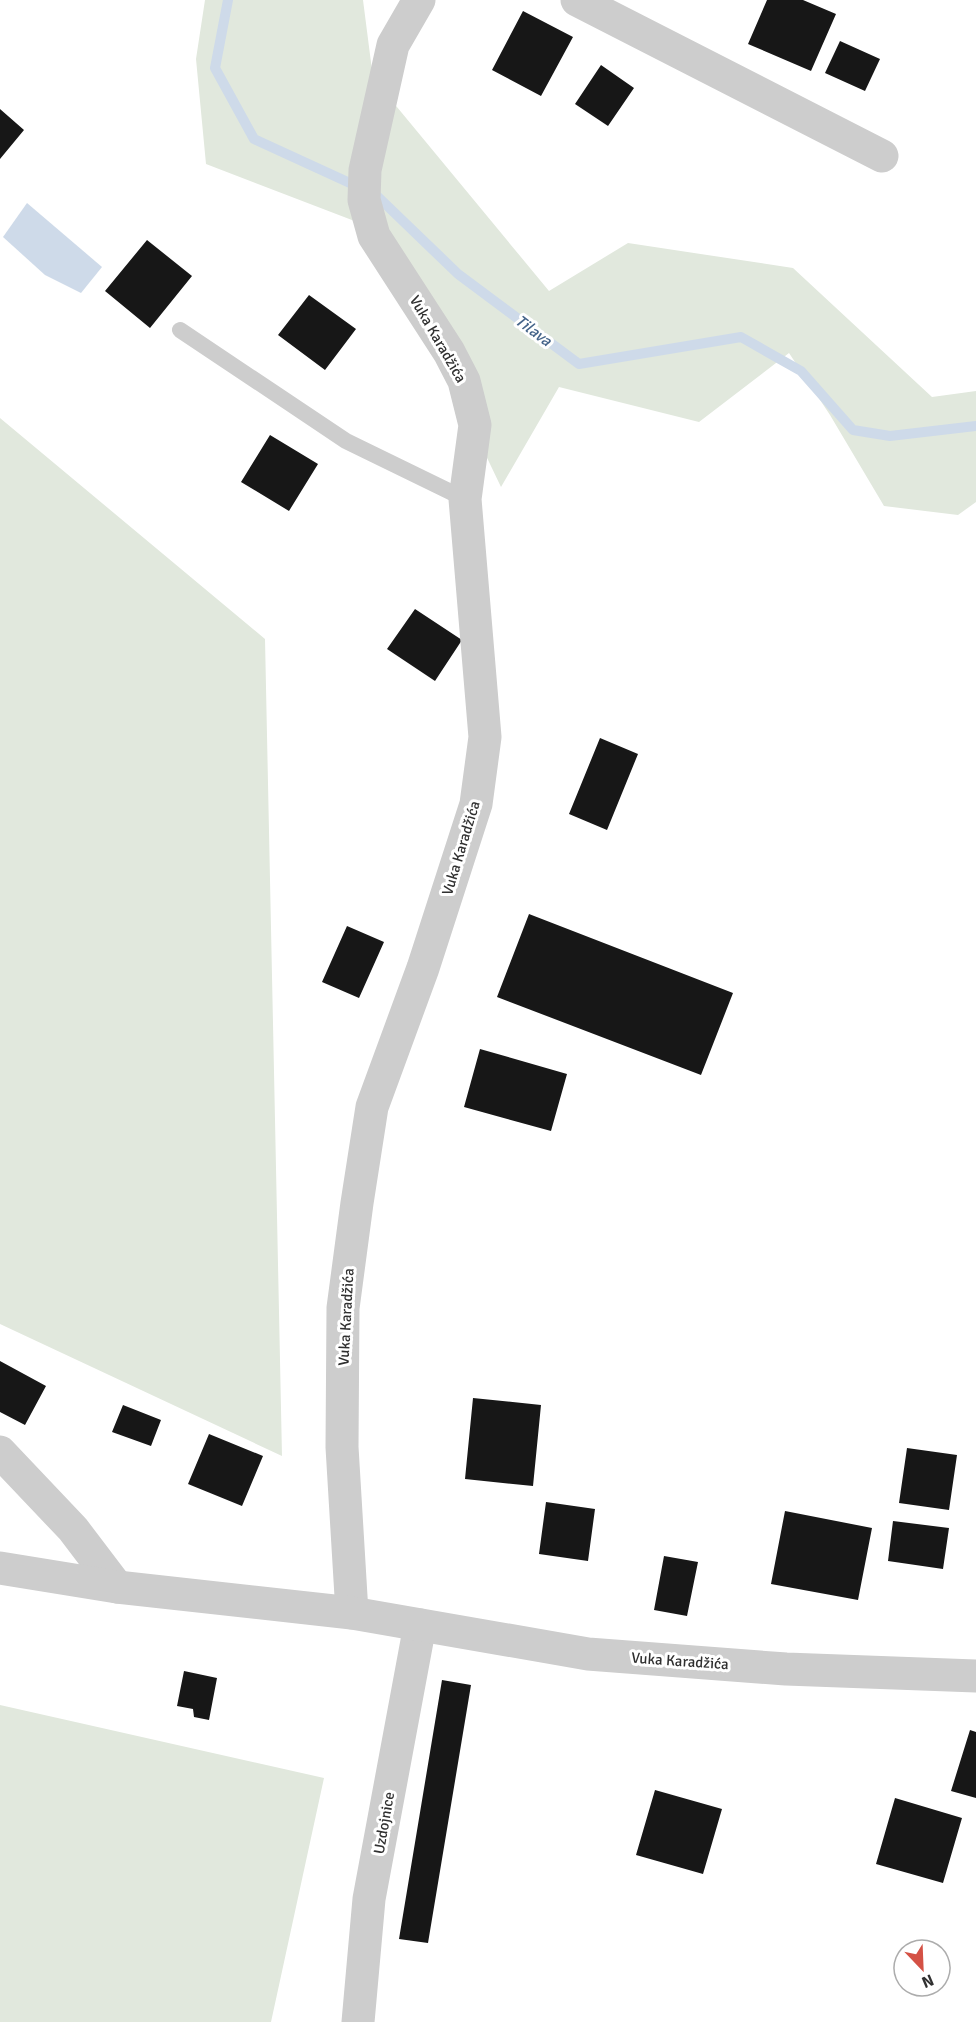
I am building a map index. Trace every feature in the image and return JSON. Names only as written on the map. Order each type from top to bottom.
[{"type":"street","name":"Vuka Karadžića","points":[[352,1613],[342,1447],[343,1308],[357,1203],[372,1107],[423,968],[477,804],[485,737],[465,499],[475,425],[464,381],[449,352],[374,236],[364,185],[393,45],[419,0]]},
{"type":"street","points":[[577,0],[882,156]]},
{"type":"street","points":[[0,1452],[73,1529],[117,1587]]},
{"type":"street","name":"Vuka Karadžića","points":[[0,1568],[117,1587],[352,1613],[588,1654],[786,1669],[976,1677]]},
{"type":"street","name":"Uzdojnice","points":[[358,2022],[369,1899],[420,1625]]},
{"type":"lane","points":[[180,330],[346,441],[465,499]]},
{"type":"shaded area","points":[[205,0],[363,0],[373,78],[549,291],[628,243],[793,268],[932,397],[976,391],[976,502],[958,515],[884,506],[830,415],[789,353],[699,422],[559,387],[501,487],[378,230],[206,164],[196,59]]},
{"type":"shaded area","points":[[0,418],[265,639],[282,1456],[0,1324]]},
{"type":"shaded area","points":[[0,1705],[324,1778],[271,2022],[0,2022]]},
{"type":"water","points":[[27,203],[102,267],[81,293],[45,275],[3,237]]},
{"type":"building","points":[[767,0],[803,0],[836,14],[811,71],[748,44]]},
{"type":"building","points":[[523,11],[573,37],[541,96],[492,70]]},
{"type":"building","points":[[840,41],[880,59],[865,91],[825,73]]},
{"type":"building","points":[[601,65],[634,88],[608,126],[575,104]]},
{"type":"building","points":[[0,109],[24,130],[0,159]]},
{"type":"building","points":[[147,240],[192,276],[150,328],[105,291]]},
{"type":"building","points":[[309,295],[356,329],[325,370],[278,335]]},
{"type":"building","points":[[270,435],[318,464],[289,511],[241,482]]},
{"type":"building","points":[[415,609],[462,640],[435,681],[387,649]]},
{"type":"building","points":[[600,738],[638,754],[607,830],[569,814]]},
{"type":"building","points":[[529,914],[733,993],[701,1075],[497,997]]},
{"type":"building","points":[[347,926],[384,942],[359,998],[322,982]]},
{"type":"building","points":[[480,1049],[567,1074],[551,1131],[464,1107]]},
{"type":"building","points":[[0,1361],[46,1386],[25,1425],[0,1412]]},
{"type":"building","points":[[473,1398],[541,1405],[533,1486],[465,1479]]},
{"type":"building","points":[[123,1405],[161,1420],[151,1446],[112,1432]]},
{"type":"building","points":[[209,1434],[263,1456],[242,1506],[188,1484]]},
{"type":"building","points":[[907,1448],[957,1455],[949,1510],[899,1503]]},
{"type":"building","points":[[546,1502],[595,1509],[588,1561],[539,1554]]},
{"type":"building","points":[[785,1511],[872,1528],[858,1600],[771,1584]]},
{"type":"building","points":[[893,1521],[949,1528],[943,1569],[888,1561]]},
{"type":"building","points":[[664,1556],[698,1562],[687,1616],[654,1610]]},
{"type":"building","points":[[184,1671],[217,1678],[209,1720],[194,1717],[193,1709],[177,1706]]},
{"type":"building","points":[[442,1680],[471,1685],[428,1943],[399,1939]]},
{"type":"building","points":[[970,1730],[976,1732],[976,1798],[951,1791]]},
{"type":"building","points":[[655,1790],[722,1809],[703,1874],[636,1855]]},
{"type":"building","points":[[895,1798],[962,1818],[943,1883],[876,1864]]},
{"type":"waterway","name":"Tilava","points":[[228,0],[215,68],[254,139],[376,195],[458,274],[579,364],[741,337],[801,371],[853,430],[890,436],[976,426]]}]
